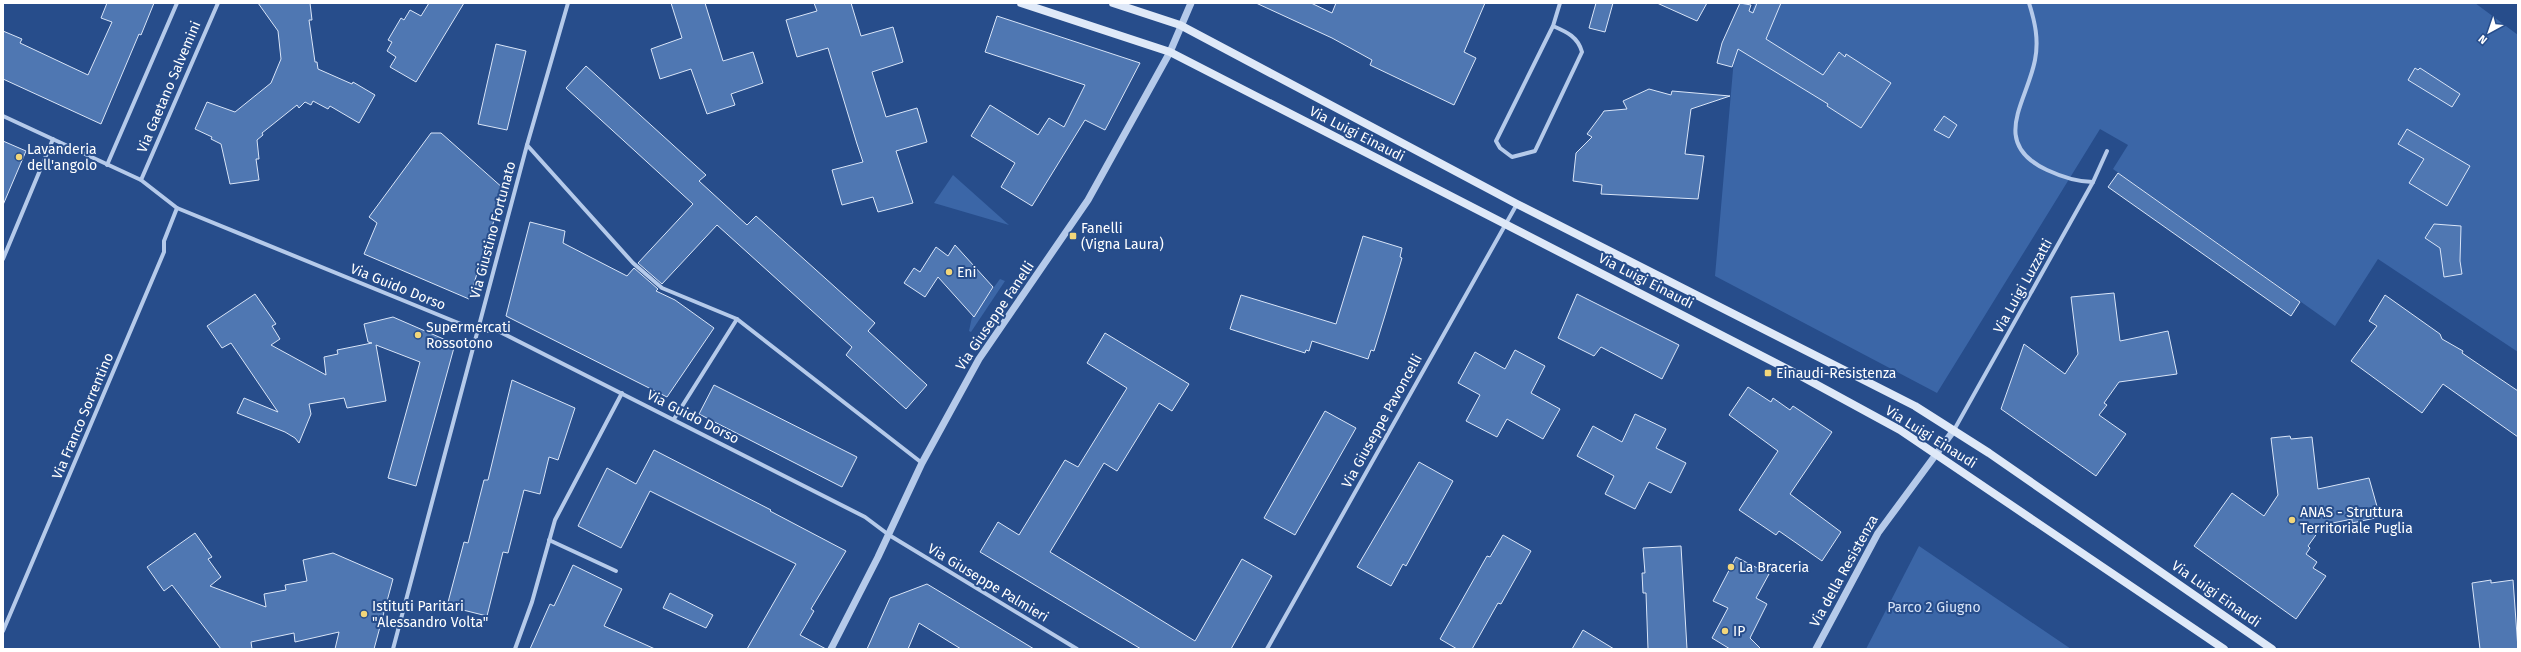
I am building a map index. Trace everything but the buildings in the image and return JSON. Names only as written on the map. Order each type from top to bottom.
[{"type":"main road","name":"Via Luigi Einaudi","points":[[1021,3],[1170,52],[1798,375],[1900,430],[2224,649]]},
{"type":"main road","name":"Via Luigi Einaudi","points":[[1113,3],[1180,25],[1517,204],[1915,406],[1954,430],[2272,649]]},
{"type":"street","name":"Via Gaetano Salvemini","points":[[107,165],[177,3]]},
{"type":"street","name":"Via Gaetano Salvemini","points":[[141,180],[218,3]]},
{"type":"street","name":"Via Giustino Fortunato","points":[[393,649],[527,145],[568,3]]},
{"type":"street","name":"Via Giuseppe Fanelli","points":[[831,649],[889,535],[922,463],[979,359],[1088,200],[1170,52],[1180,25],[1191,3]]},
{"type":"street","points":[[1553,26],[1566,31],[1579,42],[1582,52],[1535,151],[1512,157],[1500,148],[1496,141],[1553,26],[1560,3]]},
{"type":"street","points":[[2029,3],[2036,26],[2035,60],[2018,111],[2014,132],[2020,148],[2031,163],[2078,182],[2093,182]]},
{"type":"street","name":"Via Guido Dorso","points":[[3,116],[141,180],[177,208],[478,331],[498,331],[865,517],[889,535]]},
{"type":"street","points":[[3,259],[53,139]]},
{"type":"street","points":[[527,145],[633,263],[662,288],[737,319],[922,463]]},
{"type":"street","name":"Via Luigi Luzzatti","points":[[1954,430],[2093,182],[2108,152]]},
{"type":"street","name":"Via Giuseppe Pavoncelli","points":[[1267,649],[1517,204]]},
{"type":"street","name":"Via Franco Sorrentino","points":[[3,631],[164,252],[164,241],[177,208]]},
{"type":"street","points":[[674,419],[737,319]]},
{"type":"street","points":[[515,649],[532,602],[555,520],[622,393]]},
{"type":"street","name":"Via della Resistenza","points":[[1816,649],[1878,533],[1954,430]]},
{"type":"street","name":"Via Giuseppe Palmieri","points":[[889,535],[1077,649]]},
{"type":"street","points":[[549,540],[616,571]]},
{"type":"green space","points":[[1755,3],[2475,3],[2518,35],[2518,352],[2378,259],[2335,326],[2113,169],[2128,145],[2100,129],[1937,393],[1715,276],[1735,47]]},
{"type":"green space","points":[[953,175],[1009,225],[934,203]]},
{"type":"green space","points":[[1000,279],[1005,281],[971,332],[969,331],[972,317]]},
{"type":"green space","name":"Parco 2 Giugno","points":[[1919,546],[2071,649],[1866,649]]},
{"type":"place","name":"Lavanderia dell'angolo","points":[[19,157]]},
{"type":"place","name":"Fanelli (Vigna Laura)","points":[[1073,236]]},
{"type":"place","name":"Eni","points":[[949,272]]},
{"type":"place","name":"Supermercati Rossotono","points":[[418,335]]},
{"type":"place","name":"Einaudi-Resistenza","points":[[1768,373]]},
{"type":"place","name":"ANAS - Struttura Territoriale Puglia","points":[[2292,520]]},
{"type":"place","name":"La Braceria","points":[[1731,567]]},
{"type":"place","name":"Istituti Paritari \"Alessandro Volta\"","points":[[364,614]]},
{"type":"place","name":"IP","points":[[1725,631]]}]
